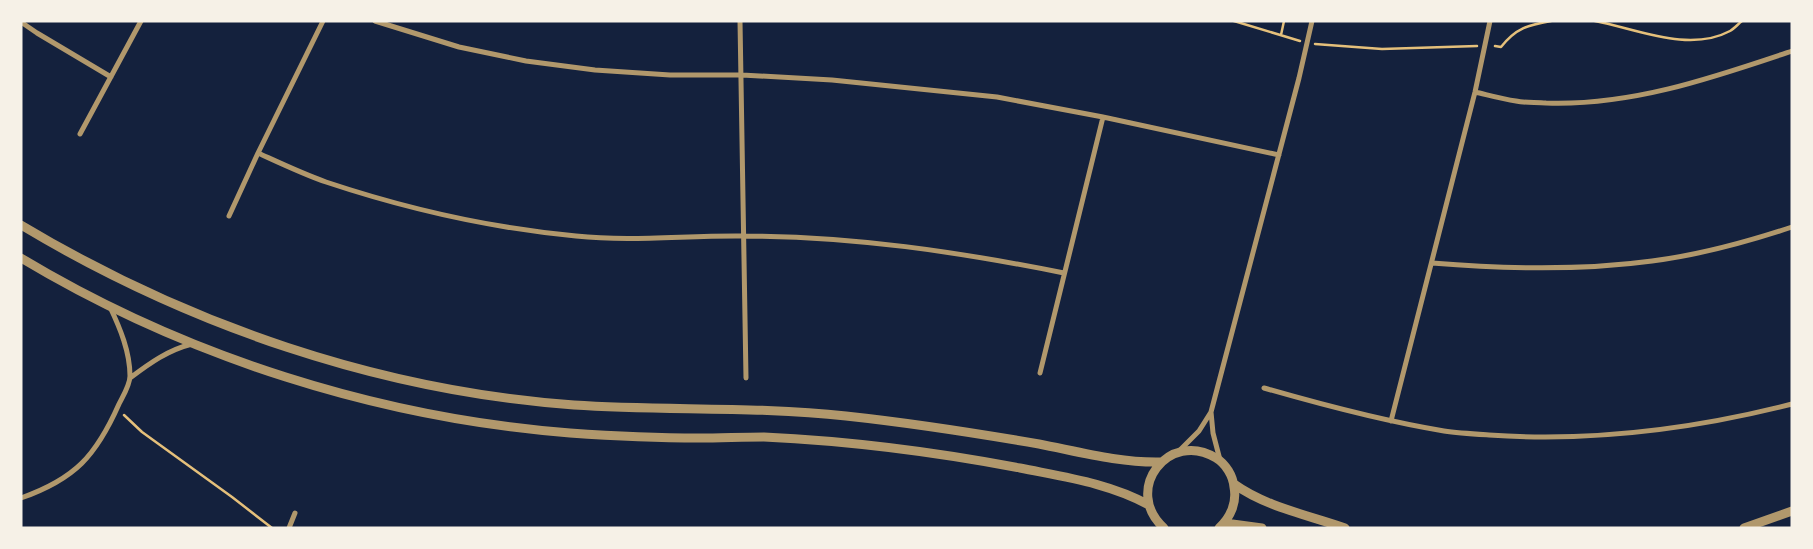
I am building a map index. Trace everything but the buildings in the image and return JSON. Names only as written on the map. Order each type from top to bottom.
[{"type":"street","points":[[80,134],[141,21]]},
{"type":"street","points":[[229,216],[323,21]]},
{"type":"street","points":[[375,21],[460,47],[526,61],[595,70],[670,75],[742,75],[832,80],[987,96],[1103,117],[1279,155]]},
{"type":"street","points":[[740,21],[746,378]]},
{"type":"street","points":[[1164,528],[1157,524],[1149,505],[1149,482],[1156,468],[1177,453],[1199,431],[1211,412],[1279,155],[1312,21]]},
{"type":"street","points":[[1392,421],[1475,92],[1490,21]]},
{"type":"street","points":[[21,22],[111,77]]},
{"type":"street","points":[[1475,92],[1516,102],[1568,104],[1617,100],[1660,92],[1730,72],[1792,51]]},
{"type":"street","points":[[1040,373],[1103,117]]},
{"type":"street","points":[[258,153],[325,182],[412,208],[494,225],[577,236],[662,239],[745,236],[872,243],[981,258],[1064,273]]},
{"type":"street","points":[[21,225],[119,279],[206,318],[313,355],[386,375],[432,385],[516,398],[573,404],[764,409],[825,414],[947,428],[1116,460],[1162,462]]},
{"type":"street","points":[[1432,263],[1480,267],[1595,267],[1644,262],[1708,251],[1792,227]]},
{"type":"street","points":[[21,258],[110,306],[195,343],[286,376],[388,404],[473,421],[578,433],[698,438],[763,437],[883,448],[994,463],[1096,483],[1123,492],[1149,505]]},
{"type":"street","points":[[110,306],[124,342],[130,378]]},
{"type":"street","points":[[21,498],[57,483],[82,464],[102,440],[130,378],[159,357],[182,346],[195,343]]},
{"type":"street","points":[[1264,388],[1352,413],[1392,421],[1445,431],[1511,436],[1577,437],[1644,431],[1708,421],[1792,404]]},
{"type":"street","points":[[1211,412],[1213,433],[1220,461]]},
{"type":"street","points":[[1177,453],[1186,451],[1204,452],[1220,461],[1226,467],[1234,484],[1234,503],[1222,525],[1262,528]]},
{"type":"street","points":[[1234,484],[1261,499],[1345,528]]},
{"type":"street","points":[[1744,528],[1792,511]]},
{"type":"street","points":[[289,528],[295,513]]},
{"type":"path","points":[[1234,21],[1307,44],[1382,49],[1485,45],[1501,47],[1510,35],[1529,25],[1551,21]]},
{"type":"path","points":[[1280,35],[1284,21]]},
{"type":"path","points":[[1595,21],[1669,39],[1700,40],[1731,31],[1742,21]]},
{"type":"path","points":[[117,409],[142,432],[272,528]]}]
